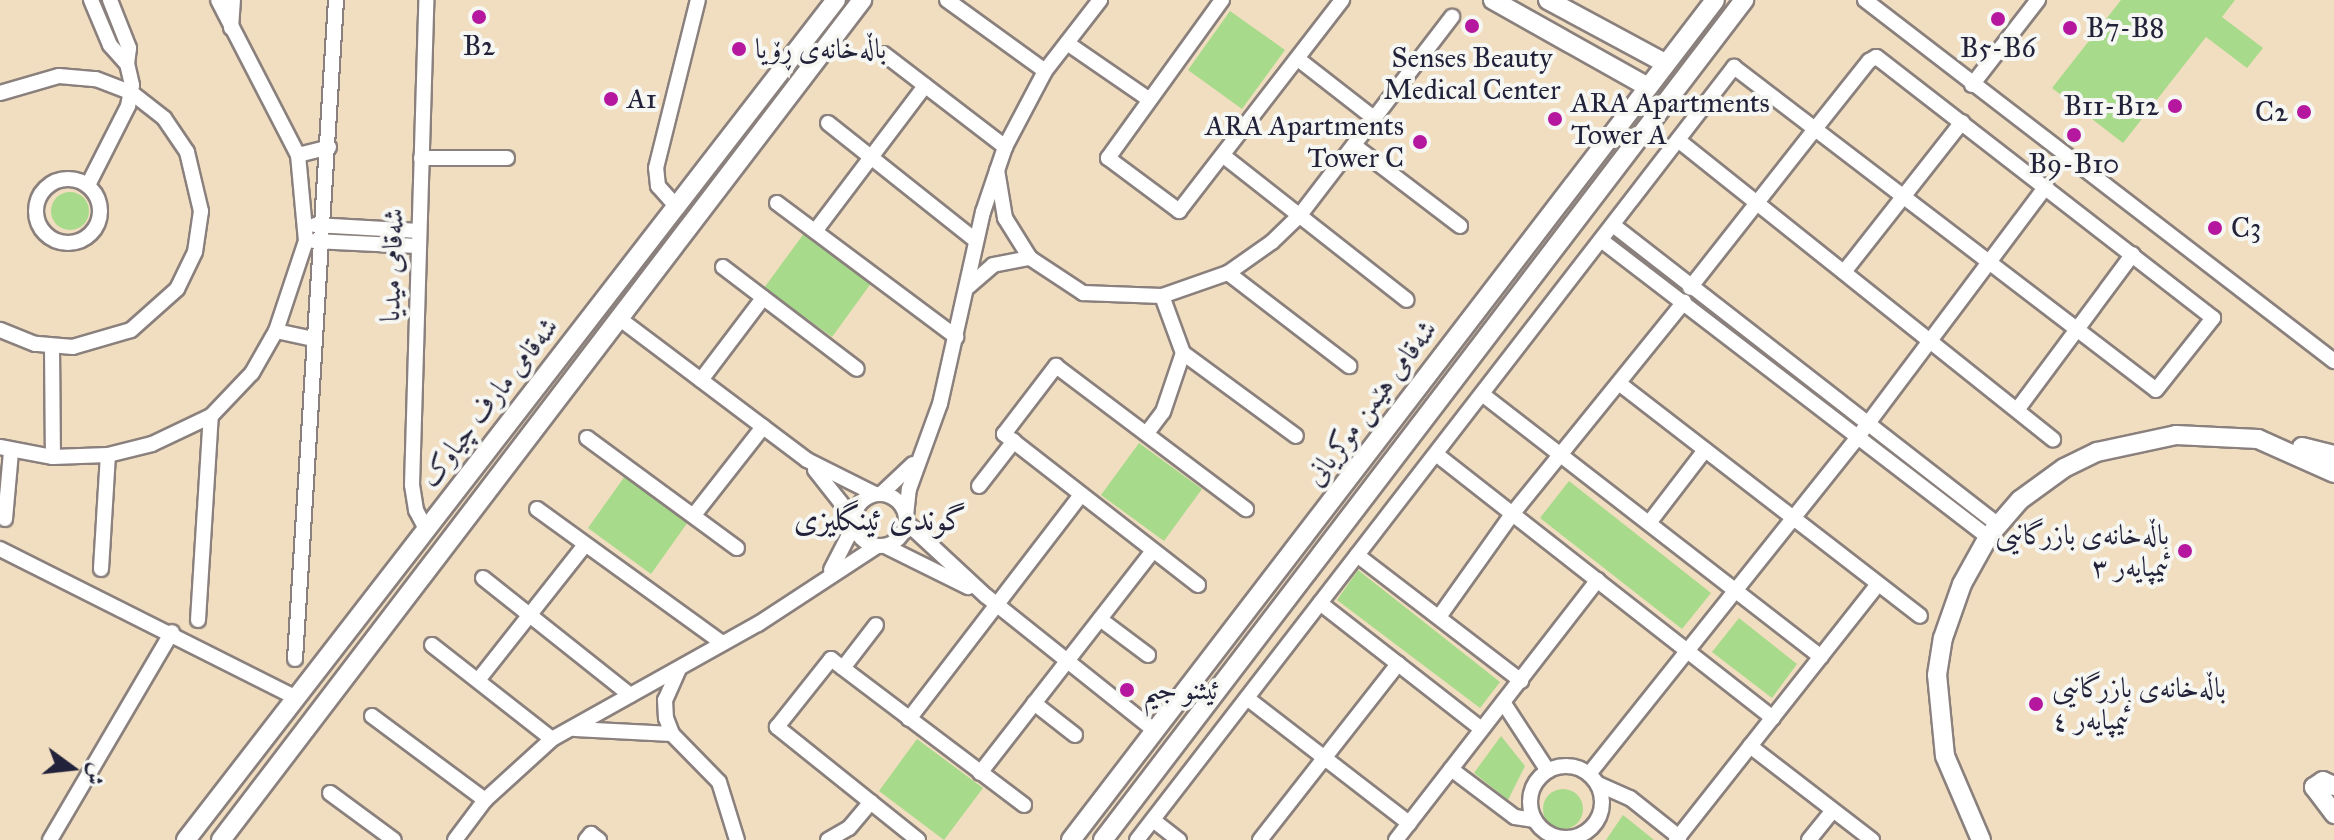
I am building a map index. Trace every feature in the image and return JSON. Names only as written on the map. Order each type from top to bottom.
[{"type":"street","points":[[91,0],[110,45],[127,64]]},
{"type":"street","points":[[88,185],[132,93],[127,64],[129,48],[110,0]]},
{"type":"street","points":[[5,519],[5,450],[53,457],[108,455],[152,444],[211,416],[252,373],[276,331],[306,241],[308,225],[298,155],[218,0]]},
{"type":"street","points":[[231,30],[233,0]]},
{"type":"street","points":[[295,659],[325,226],[336,0]]},
{"type":"street","name":"شەقامی میدیا","points":[[426,0],[412,485],[416,510],[426,529]]},
{"type":"street","points":[[676,206],[662,193],[656,168],[698,0]]},
{"type":"street","name":"شەقامی مارف چیاوک","points":[[222,838],[862,0]]},
{"type":"street","points":[[947,0],[1045,71]]},
{"type":"street","points":[[1222,0],[1147,98],[1108,158],[1179,211],[1225,157],[1342,0]]},
{"type":"street","points":[[1493,0],[1648,87]]},
{"type":"street","points":[[1548,0],[1665,63]]},
{"type":"street","name":"شەقامی هێمن موکریانی","points":[[1071,840],[1715,0]]},
{"type":"street","name":"شەقامی هێمن موکریانی","points":[[1103,840],[1744,0]]},
{"type":"street","points":[[1865,0],[2334,361]]},
{"type":"street","points":[[1972,85],[2038,0]]},
{"type":"street","points":[[477,840],[459,835],[485,800],[552,739],[679,669],[826,577],[899,538],[906,519],[909,489],[925,447],[956,337],[975,240],[1005,147],[1045,71],[1098,1]]},
{"type":"street","points":[[834,3],[849,17]]},
{"type":"street","name":"شەقامی مارف چیاوک","points":[[186,840],[834,3]]},
{"type":"street","points":[[997,170],[1005,218],[1030,258],[1083,293],[1162,296],[1228,273],[1300,215],[1452,17]]},
{"type":"street","points":[[1067,43],[1147,98]]},
{"type":"street","points":[[884,54],[1005,147]]},
{"type":"street","points":[[1137,840],[1734,67],[1815,129],[1904,196],[2156,390],[2212,323],[2211,313],[1876,57],[1815,129],[1757,203],[1620,384],[1513,513],[1439,617]]},
{"type":"street","points":[[1298,59],[1375,119]]},
{"type":"street","points":[[0,93],[59,76],[96,79],[132,93],[164,118],[191,161],[201,211],[195,252],[177,289],[140,324],[93,344],[52,347],[0,330]]},
{"type":"street","points":[[816,230],[925,86]]},
{"type":"street","points":[[1844,272],[1962,122]]},
{"type":"street","points":[[828,123],[975,240]]},
{"type":"street","points":[[1678,140],[2053,439]]},
{"type":"street","points":[[1355,146],[1460,226]]},
{"type":"street","points":[[298,155],[329,147]]},
{"type":"street","points":[[1225,157],[1407,300]]},
{"type":"street","points":[[421,158],[507,158]]},
{"type":"street","points":[[57,180],[88,185],[99,203],[98,224],[83,239],[52,239],[36,213],[41,193],[57,180]]},
{"type":"street","points":[[1593,779],[1687,649],[1857,438],[2046,186]]},
{"type":"street","points":[[777,203],[956,337]]},
{"type":"street","points":[[308,225],[418,238]]},
{"type":"street","points":[[1613,225],[1687,295],[1857,438],[1993,531]]},
{"type":"street","points":[[306,241],[418,238]]},
{"type":"street","points":[[1601,240],[1687,295],[1866,425],[1961,507]]},
{"type":"street","points":[[2017,410],[2133,254]]},
{"type":"street","points":[[966,290],[993,265],[1030,258]]},
{"type":"street","points":[[723,267],[857,369]]},
{"type":"street","points":[[1228,273],[1349,366]]},
{"type":"street","points":[[1162,296],[1183,353],[1296,436]]},
{"type":"street","points":[[701,380],[763,298]]},
{"type":"street","points":[[620,319],[807,460],[897,500],[906,519],[991,601],[1154,730]]},
{"type":"street","points":[[276,331],[315,339]]},
{"type":"street","points":[[52,347],[53,457]]},
{"type":"street","points":[[1147,433],[1163,412],[1183,353]]},
{"type":"street","points":[[1198,585],[1004,434],[1056,366],[1246,509]]},
{"type":"street","points":[[1620,384],[1920,616]]},
{"type":"street","points":[[1482,394],[1821,657]]},
{"type":"street","points":[[528,397],[549,413]]},
{"type":"street","points":[[198,620],[211,416]]},
{"type":"street","points":[[694,515],[763,427]]},
{"type":"street","points":[[1981,840],[1947,766],[1937,696],[1948,620],[1993,531],[2048,477],[2097,452],[2176,435],[2258,439],[2334,455]]},
{"type":"street","points":[[587,438],[737,548]]},
{"type":"street","points":[[2258,439],[2334,473]]},
{"type":"street","points":[[979,486],[1014,441]]},
{"type":"street","points":[[826,577],[862,500],[903,478],[925,447]]},
{"type":"street","points":[[1371,450],[1390,464]]},
{"type":"street","points":[[1649,523],[1705,450]]},
{"type":"street","points":[[1436,454],[1773,718]]},
{"type":"street","points":[[101,569],[108,455]]},
{"type":"street","points":[[807,460],[854,521],[864,541],[881,546],[991,601]]},
{"type":"street","points":[[909,719],[991,601],[1081,495]]},
{"type":"street","points":[[537,509],[722,643]]},
{"type":"street","points":[[479,679],[585,545]]},
{"type":"street","points":[[0,549],[172,632],[296,698]]},
{"type":"street","points":[[980,773],[1153,551]]},
{"type":"street","points":[[1357,555],[1521,681]]},
{"type":"street","points":[[483,578],[630,695]]},
{"type":"street","points":[[1396,840],[1598,580]]},
{"type":"street","points":[[1539,830],[1533,787],[1548,771],[1569,766],[1630,798],[1678,838],[1878,584]]},
{"type":"street","points":[[1320,603],[1481,729]]},
{"type":"street","points":[[1100,619],[1148,655]]},
{"type":"street","points":[[843,668],[876,625]]},
{"type":"street","points":[[50,840],[172,632]]},
{"type":"street","points":[[432,645],[552,739]]},
{"type":"street","points":[[918,840],[777,727],[831,659],[1024,805]]},
{"type":"street","points":[[1260,840],[1398,664]]},
{"type":"street","points":[[679,669],[665,700],[672,734],[719,782],[737,840]]},
{"type":"street","points":[[1247,698],[1409,823]]},
{"type":"street","points":[[1503,702],[1548,771]]},
{"type":"street","points":[[1034,703],[1075,735]]},
{"type":"street","points":[[372,716],[485,800]]},
{"type":"street","points":[[571,730],[672,734]]},
{"type":"street","points":[[1750,746],[1872,840]]},
{"type":"street","points":[[1451,769],[1515,817],[1539,830],[1564,838],[1586,837],[1602,806],[1593,779]]},
{"type":"street","points":[[2334,786],[2323,781],[2314,787],[2334,814]]},
{"type":"street","points":[[330,793],[394,840]]},
{"type":"street","points":[[828,840],[849,828],[871,802]]},
{"type":"street","points":[[1809,840],[1833,810]]},
{"type":"street","points":[[202,820],[222,838]]},
{"type":"street","points":[[1153,820],[1179,840]]},
{"type":"street","points":[[586,840],[591,834],[599,840]]},
{"type":"green space","points":[[2121,0],[2235,0],[2222,17],[2263,48],[2247,68],[2206,37],[2123,143],[2052,88]]},
{"type":"green space","points":[[1230,11],[1285,50],[1242,109],[1188,70]]},
{"type":"green space","points":[[70,192],[83,198],[89,211],[83,224],[70,230],[57,224],[51,211],[57,198]]},
{"type":"green space","points":[[805,232],[872,282],[832,337],[764,288]]},
{"type":"green space","points":[[1139,443],[1202,489],[1164,541],[1101,495]]},
{"type":"green space","points":[[625,476],[688,522],[651,574],[588,528]]},
{"type":"green space","points":[[1569,481],[1711,593],[1682,629],[1540,518]]},
{"type":"green space","points":[[1358,570],[1500,682],[1480,708],[1337,600]]},
{"type":"green space","points":[[1739,618],[1797,664],[1772,698],[1712,652]]},
{"type":"green space","points":[[1501,736],[1525,766],[1508,800],[1474,773]]},
{"type":"green space","points":[[917,739],[983,788],[944,840],[879,791]]},
{"type":"green space","points":[[1563,789],[1577,795],[1583,809],[1577,823],[1563,829],[1549,823],[1543,809],[1549,795]]},
{"type":"green space","points":[[1623,815],[1638,827],[1654,840],[1606,840]]},
{"type":"place","name":"B2","points":[[479,17]]},
{"type":"place","name":"B5-B6","points":[[1998,19]]},
{"type":"place","name":"Senses Beauty Medical Center","points":[[1472,26]]},
{"type":"place","name":"B7-B8","points":[[2070,28]]},
{"type":"place","name":"باڵەخانەی ڕۆیا","points":[[739,49]]},
{"type":"place","name":"A1","points":[[611,99]]},
{"type":"place","name":"B11-B12","points":[[2175,106]]},
{"type":"place","name":"C2","points":[[2304,112]]},
{"type":"place","name":"ARA Apartments Tower A","points":[[1555,119]]},
{"type":"place","name":"B9-B10","points":[[2074,135]]},
{"type":"place","name":"ARA Apartments Tower C","points":[[1420,142]]},
{"type":"place","name":"C3","points":[[2215,228]]},
{"type":"place","name":"باڵەخانەی بازرگانیی ئیمپایەر ٣","points":[[2185,551]]},
{"type":"place","name":"ئيثنو جيم","points":[[1127,690]]},
{"type":"place","name":"باڵەخانەی بازرگانیی ئیمپایەر ٤","points":[[2036,704]]},
{"type":"district","name":"گوندی ئینگلیزی","points":[[880,520]]}]
